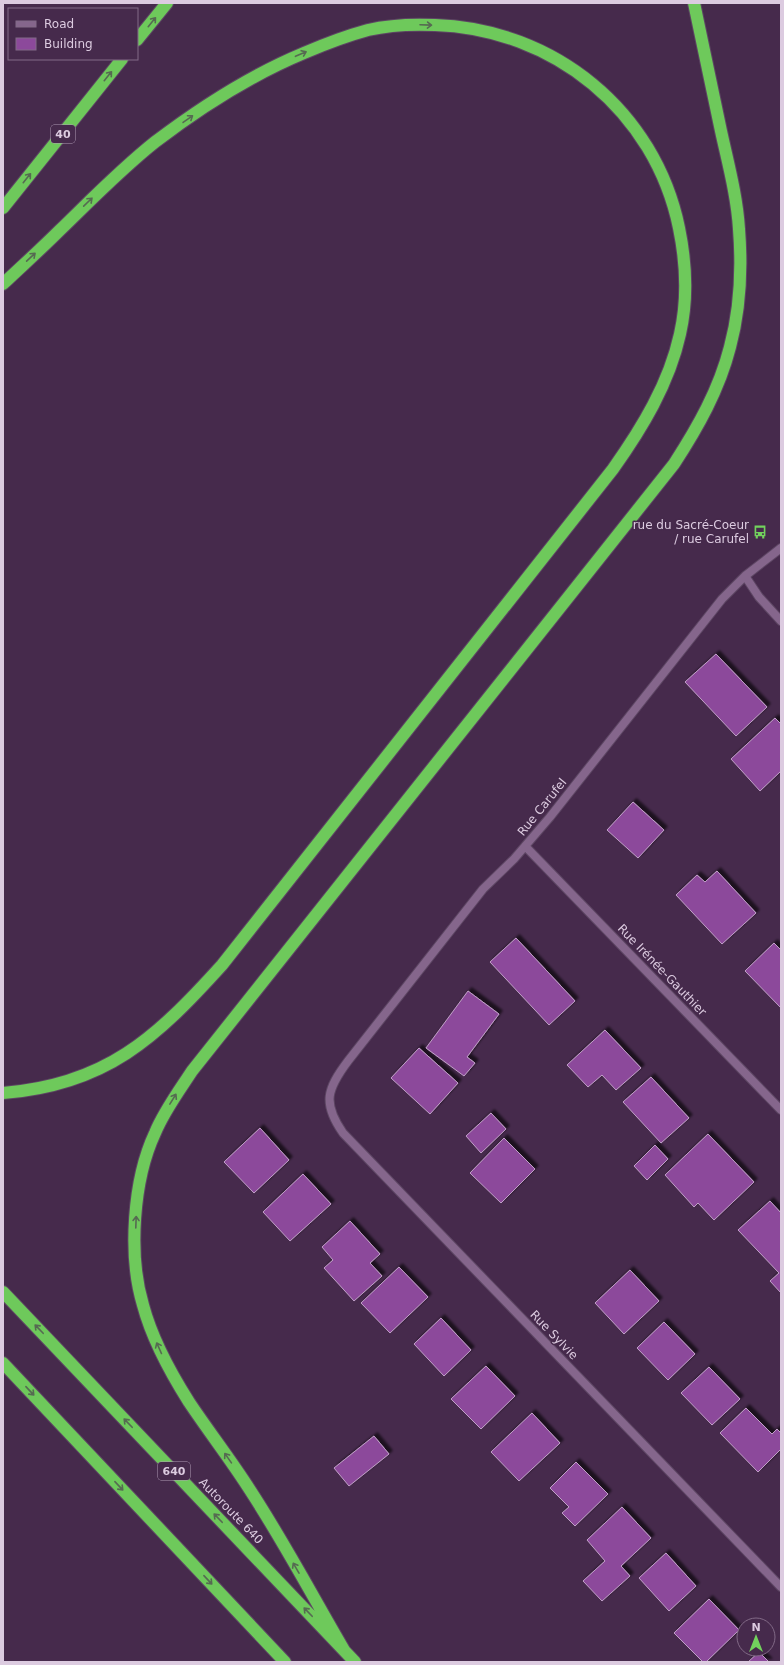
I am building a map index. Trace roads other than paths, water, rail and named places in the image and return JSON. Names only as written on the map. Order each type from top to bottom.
[{"type":"highway","points":[[138,39],[167,3]]},
{"type":"highway","points":[[344,1650],[250,1490],[189,1401],[162,1354],[142,1305],[137,1278],[135,1226],[136,1204],[140,1181],[154,1133],[166,1111],[192,1071],[674,464],[692,436],[715,391],[730,347],[735,322],[740,273],[739,229],[731,179],[694,3]]},
{"type":"highway","points":[[3,284],[121,171],[156,142],[217,99],[249,79],[279,64],[344,37],[370,30],[417,24],[471,28],[518,41],[544,52],[564,63],[610,98],[628,118],[644,141],[659,168],[670,193],[683,248],[685,277],[680,333],[673,358],[663,384],[649,413],[633,440],[613,469],[222,965],[188,1002],[165,1024],[139,1045],[118,1059],[72,1081],[46,1088],[3,1093]]},
{"type":"highway","name":"40","points":[[3,208],[121,60]]},
{"type":"highway","name":"Autoroute 640","points":[[3,1292],[355,1662]]},
{"type":"highway","points":[[3,1363],[285,1662]]},
{"type":"street","name":"Rue Carufel","points":[[331,1088],[348,1061],[483,889],[525,846],[722,599],[744,576],[781,548]]},
{"type":"street","points":[[744,576],[781,621]]},
{"type":"street","name":"Rue Irénée-Gauthier","points":[[525,846],[781,1110]]},
{"type":"street","name":"Rue Sylvie","points":[[331,1088],[330,1103],[332,1113],[343,1133],[781,1587]]},
{"type":"place","name":"rue du Sacré-Coeur / rue Carufel","points":[[760,532]]}]
